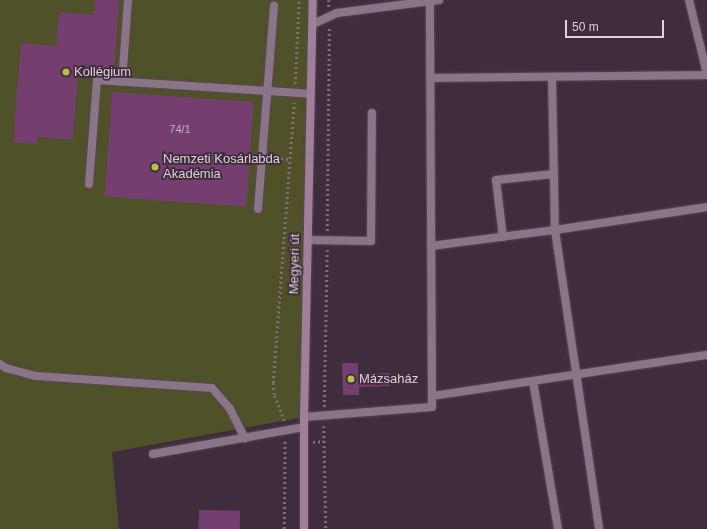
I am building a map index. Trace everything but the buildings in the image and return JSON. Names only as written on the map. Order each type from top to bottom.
[{"type":"street","points":[[122,82],[128,0]]},
{"type":"street","name":"Megyeri út","points":[[304,529],[304,417],[313,0]]},
{"type":"street","points":[[313,24],[337,13],[439,0]]},
{"type":"street","points":[[430,78],[707,74],[689,0]]},
{"type":"street","points":[[304,417],[432,407],[430,1]]},
{"type":"street","points":[[258,209],[274,6]]},
{"type":"street","points":[[552,76],[555,230],[599,529]]},
{"type":"street","points":[[89,184],[97,80],[311,94]]},
{"type":"street","points":[[308,240],[371,241],[372,113]]},
{"type":"street","points":[[503,237],[496,180],[554,174]]},
{"type":"street","points":[[431,246],[555,230],[707,207]]},
{"type":"street","points":[[432,396],[707,355]]},
{"type":"street","points":[[0,364],[6,368],[36,376],[212,388],[230,409],[246,438]]},
{"type":"street","points":[[533,381],[558,529]]},
{"type":"street","points":[[153,454],[246,438],[285,429],[304,427]]},
{"type":"path","points":[[284,529],[285,429],[284,417],[274,395],[273,383],[295,93],[299,0]]},
{"type":"path","points":[[326,529],[324,416],[329,17]]},
{"type":"green space","name":"Nemzeti Kosárlabda Akadémia","points":[[0,0],[313,0],[304,417],[112,452],[119,529],[0,529]]},
{"type":"place","name":"Kollégium","points":[[66,72]]},
{"type":"place","name":"Nemzeti Kosárlabda Akadémia","points":[[155,167]]},
{"type":"place","name":"Mázsaház","points":[[351,379]]}]
